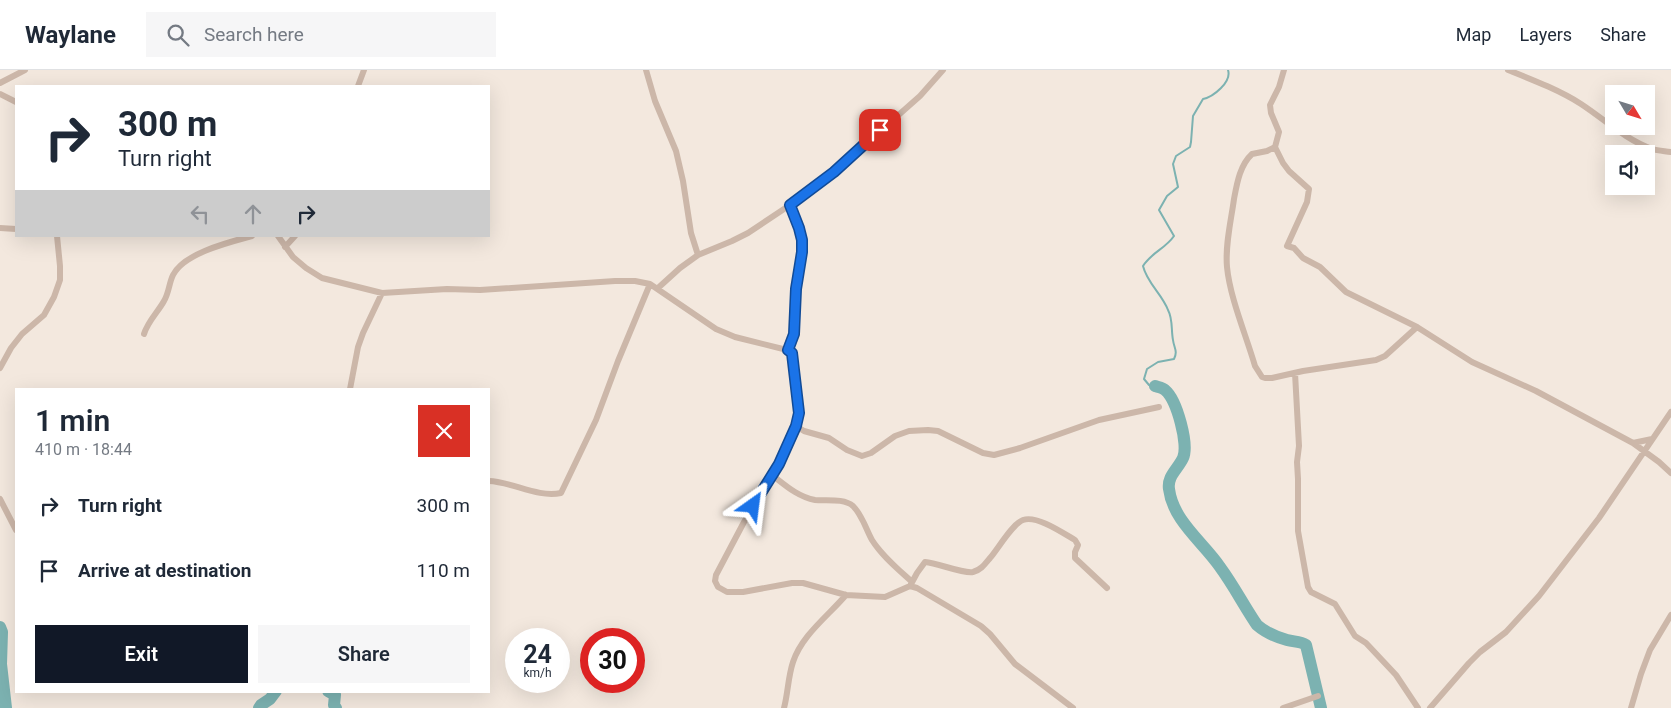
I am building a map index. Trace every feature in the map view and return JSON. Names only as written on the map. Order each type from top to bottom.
[{"type":"street","points":[[0,83],[24,70]]},
{"type":"street","points":[[358,85],[364,70]]},
{"type":"street","points":[[646,70],[655,101],[676,151],[691,233],[698,255]]},
{"type":"street","points":[[658,288],[698,255],[740,237],[790,205],[856,154],[920,96],[943,70]]},
{"type":"street","points":[[1284,70],[1279,87],[1270,104],[1279,132],[1275,147],[1289,170],[1309,189],[1307,202],[1287,246],[1294,248],[1303,258],[1320,267],[1346,292],[1417,327],[1472,362],[1536,391],[1633,443],[1646,451],[1671,473]]},
{"type":"street","points":[[1508,70],[1579,103],[1626,136],[1641,144],[1671,152]]},
{"type":"street","points":[[0,94],[15,102]]},
{"type":"street","points":[[1275,147],[1252,154],[1245,162],[1236,188],[1230,224],[1227,266],[1230,285],[1255,366],[1265,378],[1376,360],[1385,356],[1417,327]]},
{"type":"street","points":[[788,350],[794,334],[796,289],[802,252],[799,228],[790,205]]},
{"type":"street","points":[[0,228],[15,228]]},
{"type":"street","points":[[0,368],[11,348],[22,334],[44,315],[54,296],[60,280],[57,237]]},
{"type":"street","points":[[144,334],[147,326],[166,298],[173,275],[180,266],[218,246],[249,237]]},
{"type":"street","points":[[279,237],[285,247],[306,268],[322,278],[382,293],[447,289],[480,290],[615,281],[635,281],[650,284],[716,329],[735,337],[788,350],[792,353],[798,394],[799,413],[796,426],[789,444],[716,575],[715,581],[718,587],[727,592],[743,592],[792,583],[803,583],[846,595],[885,597],[911,584],[924,562],[946,566],[967,573],[980,569],[1014,527],[1022,520],[1029,519],[1043,522],[1075,540],[1078,545],[1075,558],[1107,588]]},
{"type":"street","points":[[285,247],[294,237]]},
{"type":"street","points":[[490,481],[506,483],[545,493],[562,494],[596,420],[650,284]]},
{"type":"street","points":[[350,388],[358,347],[382,293]]},
{"type":"street","points":[[1295,373],[1299,446],[1297,462],[1298,531],[1308,587],[1310,592],[1335,604],[1355,636],[1366,643],[1396,676],[1418,708]]},
{"type":"street","points":[[796,426],[804,431],[829,438],[846,450],[862,456],[871,453],[895,436],[910,431],[928,430],[938,431],[983,453],[994,455],[1020,448],[1099,420],[1159,408]]},
{"type":"street","points":[[1430,708],[1469,663],[1506,632],[1538,596],[1599,518],[1671,412]]},
{"type":"street","points":[[1633,443],[1643,443],[1652,439]]},
{"type":"street","points":[[772,475],[798,494],[813,499],[841,501],[852,506],[864,523],[872,540],[911,584],[981,626],[1015,664],[1073,708]]},
{"type":"street","points":[[0,499],[15,528]]},
{"type":"street","points":[[784,708],[793,662],[799,648],[846,595]]},
{"type":"street","points":[[1631,708],[1650,650],[1671,615]]},
{"type":"street","points":[[1283,708],[1318,696]]},
{"type":"waterway","points":[[1155,386],[1149,385],[1144,379],[1147,369],[1158,362],[1174,359],[1176,352],[1170,313],[1148,278],[1143,266],[1150,257],[1174,236],[1159,210],[1167,196],[1178,187],[1173,164],[1176,156],[1190,147],[1193,116],[1203,99],[1221,88],[1227,79],[1228,70]]},
{"type":"waterway","points":[[1155,386],[1164,389],[1174,403],[1183,433],[1183,458],[1171,476],[1169,484],[1176,511],[1230,581],[1257,625],[1275,636],[1306,645],[1321,708]]},
{"type":"waterway","points":[[0,627],[2,632],[1,664],[6,708]]},
{"type":"waterway","points":[[259,708],[274,693]]},
{"type":"waterway","points":[[332,693],[335,695],[334,705],[336,708]]},
{"type":"route","points":[[753,506],[789,444],[799,413],[793,358],[791,351],[788,350],[794,334],[796,289],[802,240],[790,205],[856,154],[880,130]]}]
